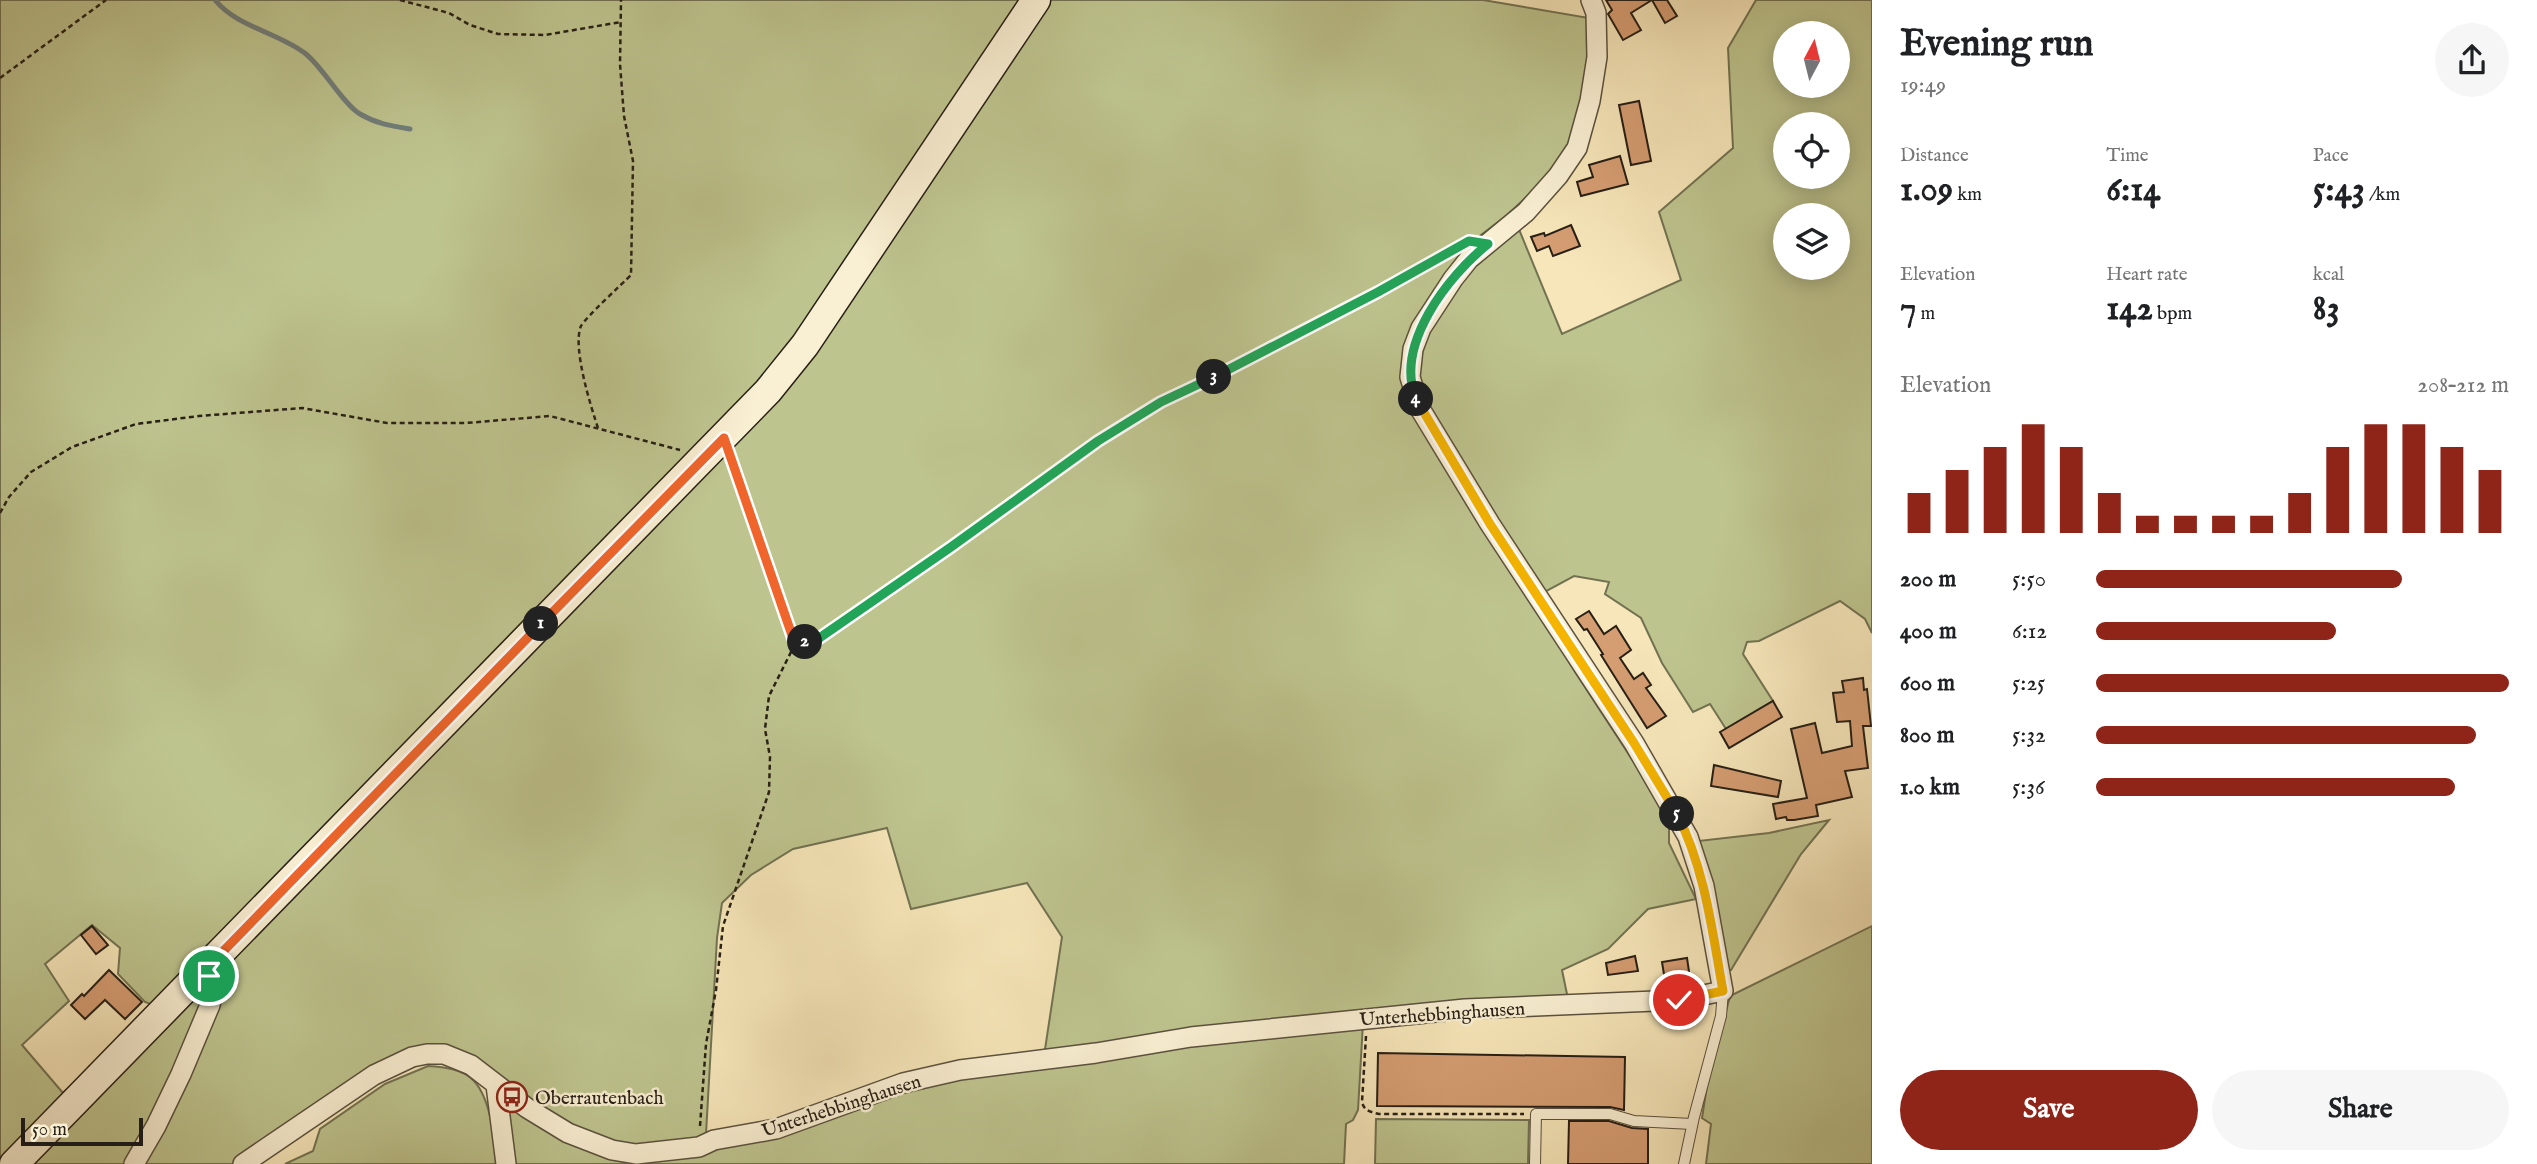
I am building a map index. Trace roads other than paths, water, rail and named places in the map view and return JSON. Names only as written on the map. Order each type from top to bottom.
[{"type":"main road","points":[[14,1164],[768,390],[805,345],[1036,0]]},
{"type":"street","points":[[1591,0],[1597,25],[1596,68],[1585,124],[1577,148],[1558,176],[1526,212],[1469,260],[1421,328],[1413,349],[1410,377],[1419,407],[1490,524],[1634,743],[1688,837],[1704,886],[1723,991]]},
{"type":"street","points":[[134,1164],[169,1099],[210,1005],[214,987],[205,970]]},
{"type":"street","name":"Unterhebbinghausen","points":[[496,1085],[534,1113],[568,1133],[612,1150],[636,1154],[699,1147],[714,1140],[776,1129],[903,1083],[960,1070],[1096,1053],[1178,1039],[1367,1019],[1465,1009],[1679,1000],[1723,991]]},
{"type":"street","points":[[243,1164],[374,1075],[412,1057],[427,1054],[444,1054],[460,1060],[471,1065],[496,1085],[506,1164]]},
{"type":"lane","points":[[1685,1164],[1692,1124],[1721,1016],[1723,991]]},
{"type":"lane","points":[[1535,1164],[1536,1114],[1610,1114],[1634,1121],[1692,1124]]},
{"type":"waterway","points":[[215,0],[235,17],[306,54],[347,103],[360,114],[390,126],[410,129]]},
{"type":"place","name":"Oberrautenbach","points":[[512,1097]]}]
